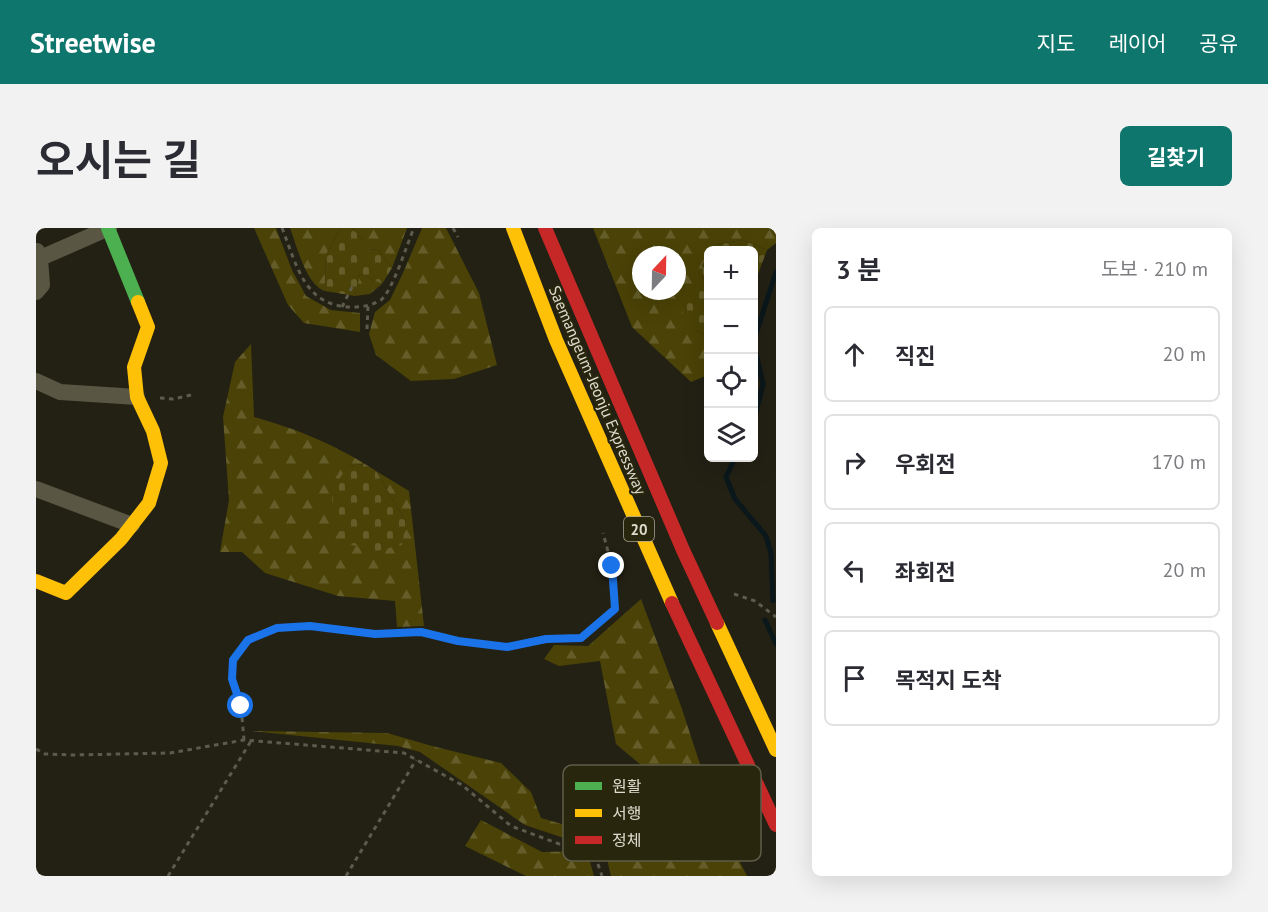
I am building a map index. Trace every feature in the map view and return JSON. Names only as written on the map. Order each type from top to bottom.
[{"type":"main road","points":[[36,581],[66,593],[121,539],[149,503],[161,463],[153,431],[137,397],[134,368],[148,327],[108,228]]},
{"type":"main road","name":"Saemangeum-Jeonju Expressway","points":[[513,228],[556,340],[670,598],[748,765]]},
{"type":"main road","name":"Saemangeum-Jeonju Expressway","points":[[545,228],[683,550],[776,750]]},
{"type":"main road","name":"Saemangeum-Jeonju Expressway","points":[[761,793],[776,825]]},
{"type":"street","points":[[36,292],[42,285],[37,256],[108,228]]},
{"type":"street","points":[[36,381],[60,392],[137,397]]},
{"type":"street","points":[[36,489],[132,525]]},
{"type":"path","points":[[282,228],[303,280],[315,295],[342,307],[368,305],[382,299],[395,277],[414,228]]},
{"type":"path","points":[[453,228],[458,237]]},
{"type":"path","points":[[342,307],[352,285]]},
{"type":"path","points":[[367,329],[368,305]]},
{"type":"path","points":[[137,397],[173,399],[191,395]]},
{"type":"path","points":[[244,740],[241,706],[232,679],[232,670],[233,660],[248,640],[277,628],[310,626],[375,634],[421,632],[458,641],[507,647],[546,639],[581,638],[615,609],[612,566],[603,533]]},
{"type":"path","points":[[734,594],[755,601],[776,617]]},
{"type":"path","points":[[36,748],[45,754],[170,753],[244,740],[404,753],[462,785],[511,826],[563,845]]},
{"type":"path","points":[[168,876],[251,741]]},
{"type":"path","points":[[346,876],[416,760]]},
{"type":"path","points":[[597,861],[602,876]]},
{"type":"green space","points":[[254,228],[276,228],[292,270],[306,296],[331,310],[360,313],[360,332],[304,323],[288,305]]},
{"type":"green space","points":[[290,228],[340,228],[326,255],[325,291],[312,281],[307,273]]},
{"type":"green space","points":[[340,228],[352,228],[363,240],[363,251],[377,249],[392,268],[382,284],[360,274],[355,296],[325,291],[326,255]]},
{"type":"green space","points":[[352,228],[407,228],[392,268],[377,249],[363,251],[363,240]]},
{"type":"green space","points":[[422,228],[446,228],[479,293],[497,365],[454,379],[411,381],[376,355],[369,334],[375,312],[390,300]]},
{"type":"green space","points":[[593,228],[776,228],[776,243],[767,250],[743,240],[704,246],[703,282],[695,330],[704,335],[704,377],[691,382],[632,327]]},
{"type":"green space","points":[[743,240],[757,246],[715,246]]},
{"type":"green space","points":[[758,246],[767,250],[758,274]]},
{"type":"green space","points":[[704,262],[704,335],[682,319],[687,289],[703,282],[702,265]]},
{"type":"green space","points":[[360,274],[382,284],[370,294],[355,296]]},
{"type":"green space","points":[[251,344],[254,417],[311,436],[365,464],[348,466],[406,522],[376,471],[409,491],[424,626],[397,627],[395,601],[338,596],[265,573],[242,552],[220,552],[229,500],[223,417],[235,362]]},
{"type":"green space","points":[[365,464],[376,471],[406,522],[402,545],[377,551],[347,544],[333,519],[332,490],[348,466]]},
{"type":"green space","points":[[641,599],[700,765],[641,765],[616,744],[600,661],[559,666],[544,659],[554,645],[588,646]]},
{"type":"green space","points":[[251,731],[387,733],[501,763],[531,792],[541,818],[563,824],[563,838],[525,825],[420,752],[398,746]]},
{"type":"green space","points":[[481,820],[542,852],[563,852],[563,861],[590,861],[594,876],[526,876],[465,846]]},
{"type":"green space","points":[[607,861],[739,861],[747,876],[611,876]]},
{"type":"waterway","points":[[758,328],[776,272]]},
{"type":"waterway","points":[[756,354],[763,384],[757,408]]},
{"type":"waterway","points":[[733,462],[726,477],[735,499],[766,536],[771,553],[773,601]]},
{"type":"waterway","points":[[765,620],[776,644]]},
{"type":"traffic: fast","points":[[108,228],[138,302]]},
{"type":"traffic: slow","points":[[513,228],[556,340],[672,603]]},
{"type":"traffic: slow","points":[[36,581],[66,593],[121,539],[149,503],[161,463],[153,431],[137,397],[134,367],[148,327],[138,302]]},
{"type":"traffic: slow","points":[[717,623],[776,750]]},
{"type":"traffic: jam","points":[[545,228],[683,550],[717,623]]},
{"type":"traffic: jam","points":[[672,603],[748,765]]},
{"type":"traffic: jam","points":[[761,793],[776,825]]},
{"type":"route","points":[[241,706],[232,679],[233,660],[248,640],[277,628],[310,626],[375,634],[421,632],[458,641],[507,647],[546,639],[581,638],[615,609],[612,566]]}]
